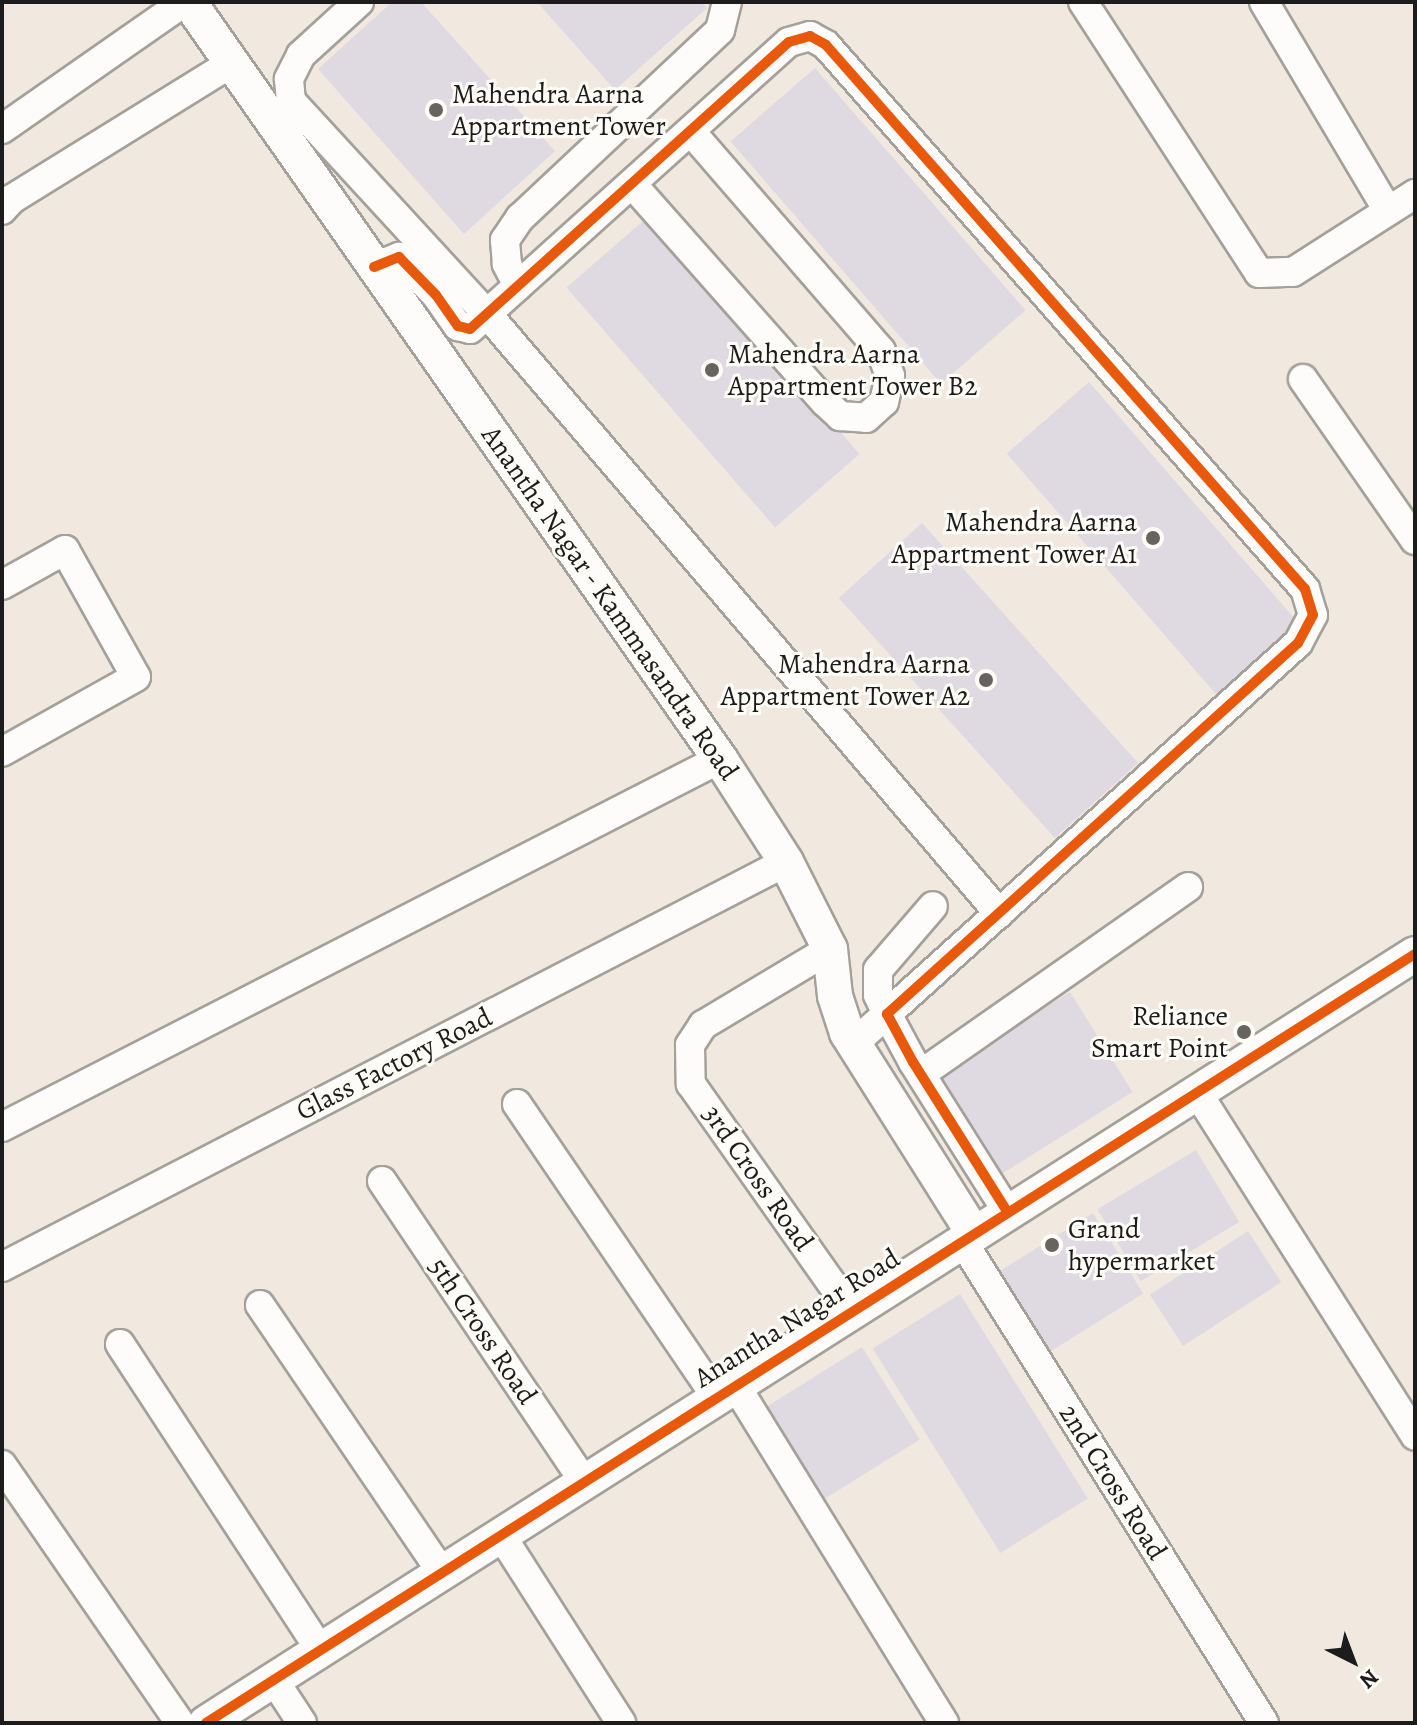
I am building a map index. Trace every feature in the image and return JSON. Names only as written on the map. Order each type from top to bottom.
[{"type":"street","name":"Anantha Nagar - Kammasandra Road","points":[[186,2],[720,759],[786,862],[830,949],[835,996],[853,1044],[968,1238]]},
{"type":"street","points":[[2,129],[186,2]]},
{"type":"street","points":[[359,2],[301,55],[289,79],[291,101],[488,315],[999,913]]},
{"type":"street","points":[[518,286],[507,264],[505,240],[520,218],[720,30],[727,2]]},
{"type":"street","points":[[1083,2],[1247,260],[1259,273],[1293,272],[1415,194]]},
{"type":"street","points":[[1264,2],[1388,211]]},
{"type":"street","points":[[374,267],[399,257],[436,295],[458,326],[470,329],[789,42],[810,36],[826,45],[1305,589],[1313,615],[1298,643],[853,1044]]},
{"type":"street","points":[[2,210],[12,199],[231,63]]},
{"type":"street","points":[[632,184],[825,402],[840,416],[866,418],[884,402],[890,376],[881,351],[691,132]]},
{"type":"street","points":[[1303,379],[1415,540]]},
{"type":"street","points":[[2,585],[65,550],[136,677],[2,752]]},
{"type":"street","points":[[2,1127],[720,759]]},
{"type":"street","name":"Glass Factory Road","points":[[2,1267],[786,862]]},
{"type":"street","points":[[921,1074],[1188,887]]},
{"type":"street","points":[[933,906],[878,970],[878,995],[921,1074],[1008,1213]]},
{"type":"street","name":"3rd Cross Road","points":[[830,949],[703,1025],[690,1045],[691,1084],[852,1312]]},
{"type":"street","name":"Anantha Nagar Road","points":[[206,1723],[1415,954]]},
{"type":"street","points":[[1197,1092],[1415,1436]]},
{"type":"street","points":[[517,1104],[727,1392],[944,1723]]},
{"type":"street","name":"5th Cross Road","points":[[382,1181],[584,1482]]},
{"type":"street","name":"2nd Cross Road","points":[[968,1238],[1264,1723]]},
{"type":"street","points":[[260,1305],[442,1573]]},
{"type":"street","points":[[120,1344],[320,1650]]},
{"type":"street","points":[[2,1465],[180,1723]]},
{"type":"street","points":[[501,1535],[621,1723]]},
{"type":"street","points":[[274,1680],[302,1723]]},
{"type":"building","name":"Mahendra Aarna Appartment Tower","points":[[392,2],[421,2],[555,151],[464,234],[318,69]]},
{"type":"building","name":"Mahendra Aarna Appartment Tower","points":[[537,2],[701,2],[707,8],[615,90]]},
{"type":"building","points":[[815,68],[1026,310],[941,384],[730,141]]},
{"type":"building","name":"Mahendra Aarna Appartment Tower B2","points":[[651,214],[860,454],[775,527],[566,287]]},
{"type":"building","name":"Mahendra Aarna Appartment Tower A1","points":[[1089,382],[1300,625],[1218,697],[1007,454]]},
{"type":"building","name":"Mahendra Aarna Appartment Tower A2","points":[[922,523],[1138,763],[1055,838],[839,598]]},
{"type":"building","points":[[1070,992],[1133,1092],[1002,1174],[939,1074]]},
{"type":"building","points":[[1196,1150],[1239,1222],[1141,1281],[1097,1209]]},
{"type":"building","points":[[1093,1213],[1143,1294],[1050,1352],[1000,1271]]},
{"type":"building","points":[[1248,1231],[1281,1282],[1183,1346],[1150,1295]]},
{"type":"building","points":[[960,1294],[1088,1498],[1000,1553],[873,1349]]},
{"type":"building","points":[[862,1347],[920,1439],[824,1499],[766,1407]]},
{"type":"cycle path","points":[[374,267],[399,257],[436,295],[458,326],[470,329],[789,42],[810,36],[826,45],[1305,589],[1313,615],[1298,643],[887,1014],[913,1062],[1008,1213]]},
{"type":"cycle path","points":[[206,1723],[1415,954]]},
{"type":"place","name":"Mahendra Aarna Appartment Tower","points":[[436,110]]},
{"type":"place","name":"Mahendra Aarna Appartment Tower B2","points":[[712,370]]},
{"type":"place","name":"Mahendra Aarna Appartment Tower A1","points":[[1153,538]]},
{"type":"place","name":"Mahendra Aarna Appartment Tower A2","points":[[986,680]]},
{"type":"place","name":"Reliance Smart Point","points":[[1244,1032]]},
{"type":"place","name":"Grand hypermarket","points":[[1052,1245]]}]
